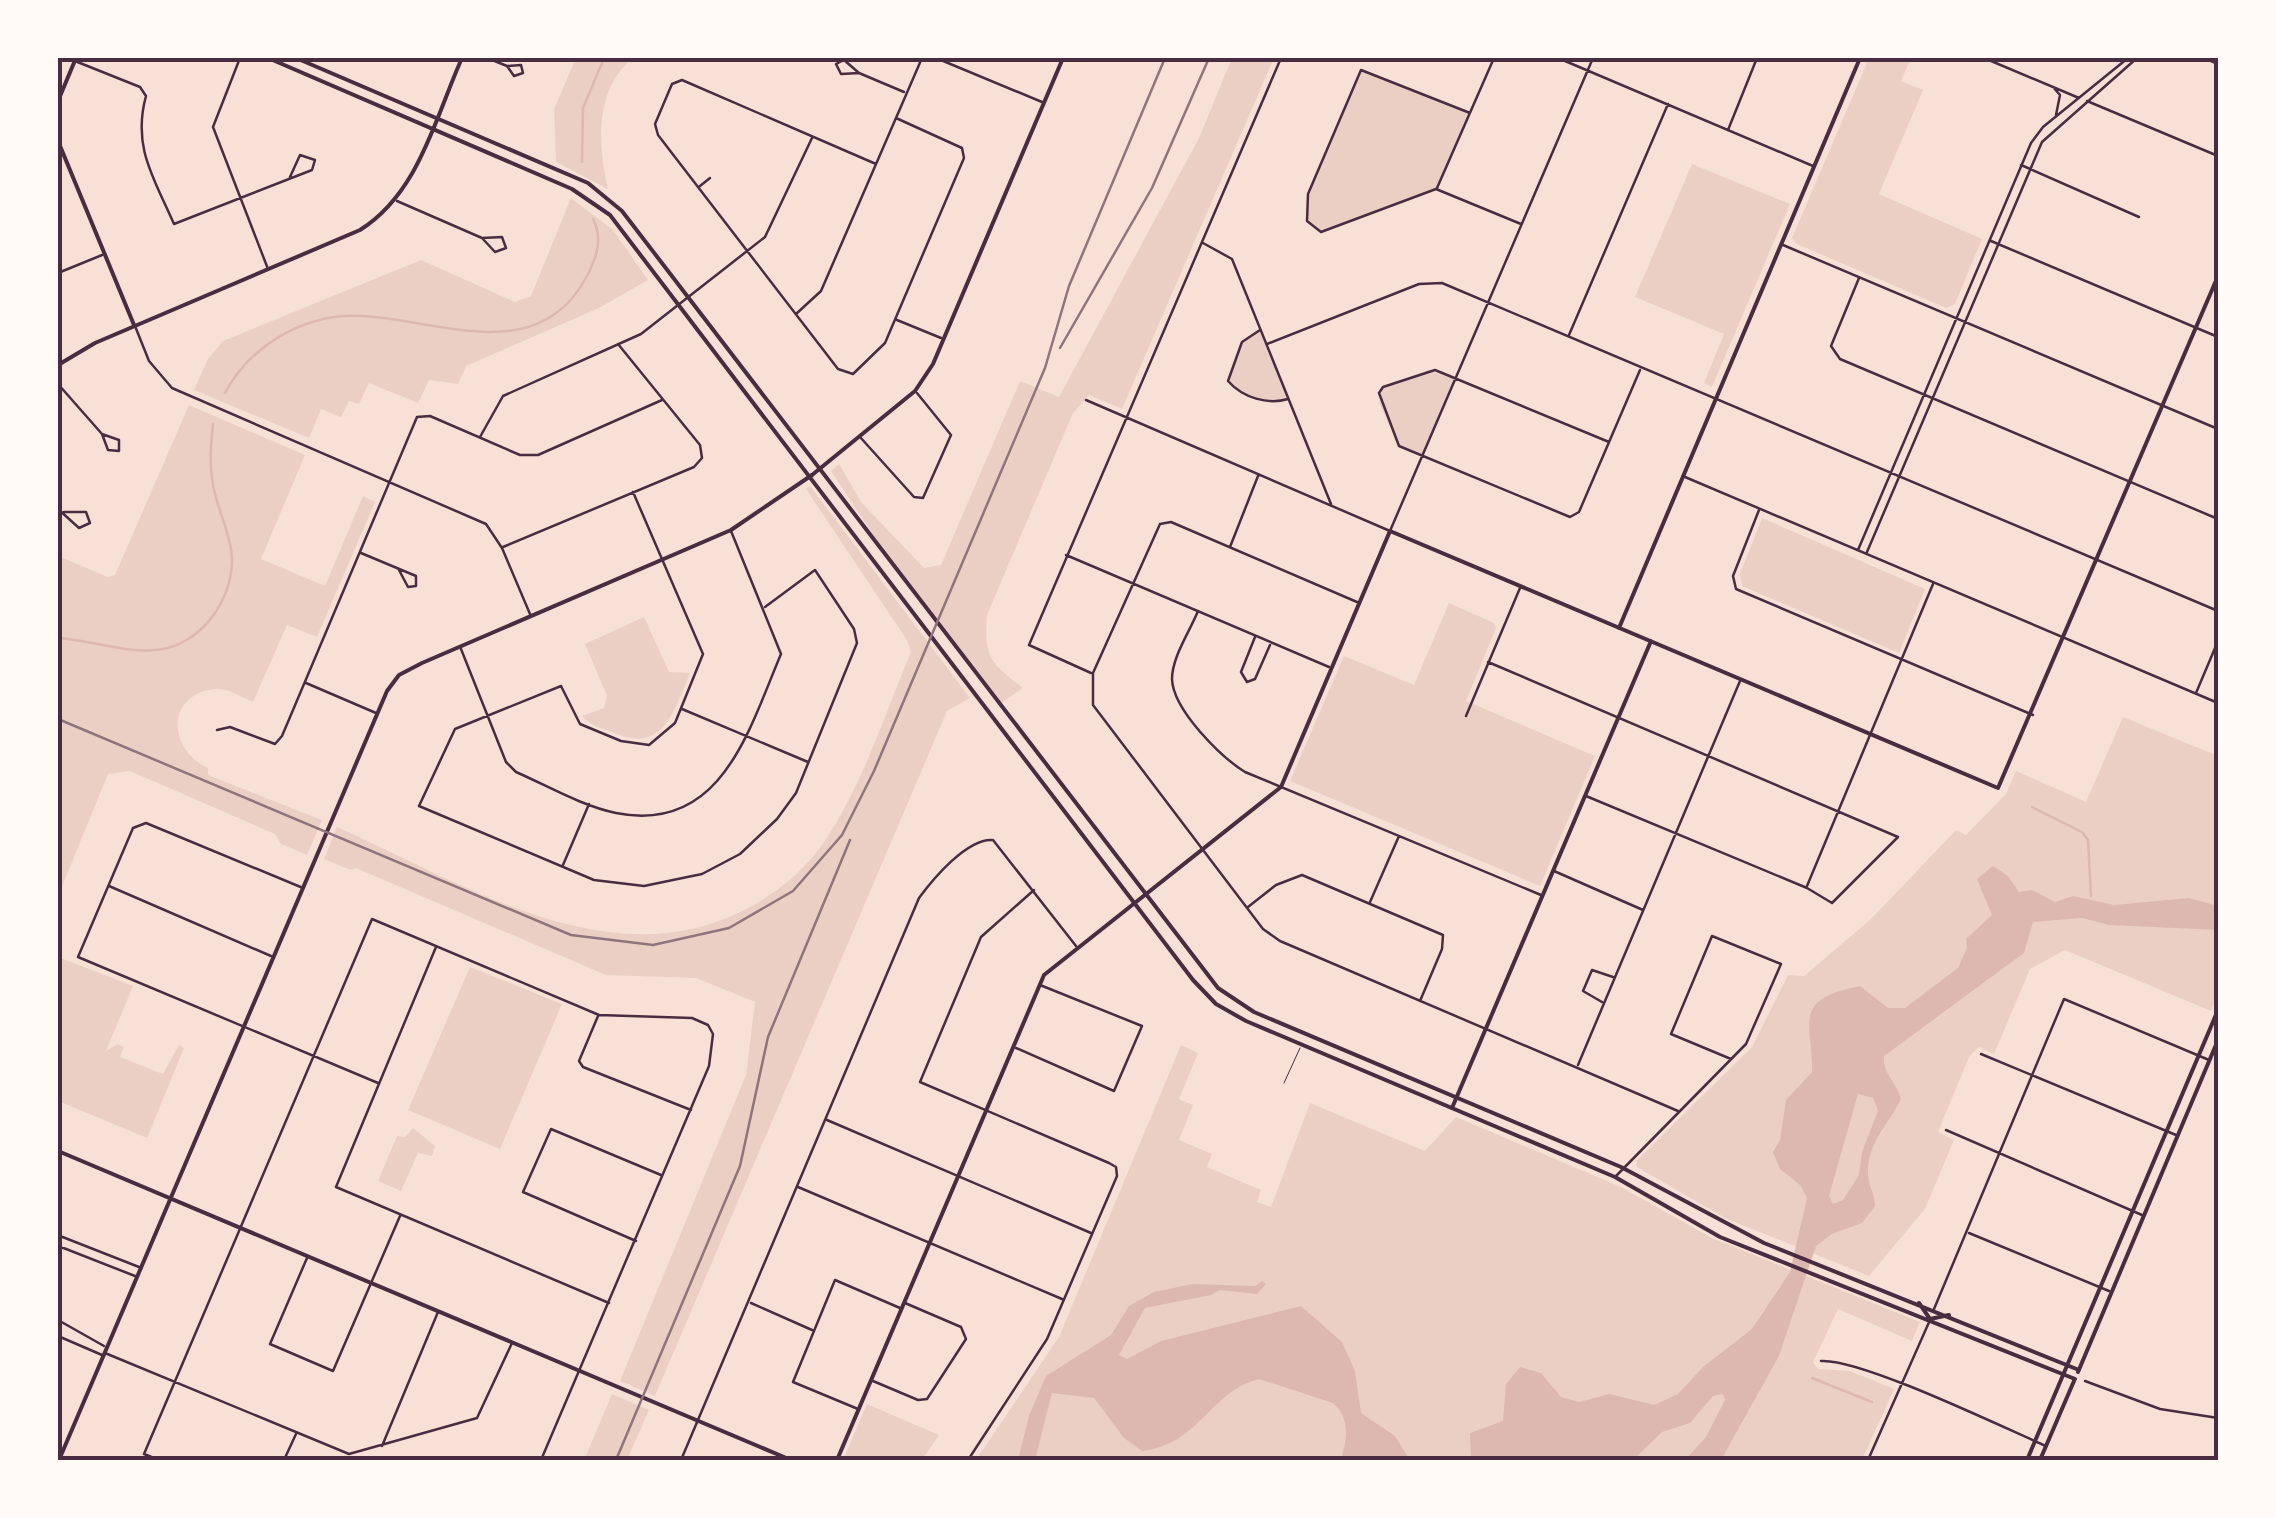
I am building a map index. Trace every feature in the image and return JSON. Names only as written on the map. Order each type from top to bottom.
[{"type":"street","points":[[240,58],[213,127],[237,199],[269,270]]},
{"type":"street","points":[[268,58],[592,200],[610,214],[1216,1004],[1301,1045],[1615,1177],[1720,1237],[2075,1379]]},
{"type":"street","points":[[296,58],[596,189],[622,211],[1218,988],[1254,1012],[1621,1168],[1724,1225],[2079,1370]]},
{"type":"street","points":[[58,365],[134,325],[360,230],[396,200],[462,58]]},
{"type":"street","points":[[488,58],[507,66]]},
{"type":"street","points":[[796,314],[821,291],[922,58]]},
{"type":"street","points":[[936,58],[1044,102]]},
{"type":"street","points":[[59,1460],[376,713],[399,675],[731,530],[820,468],[915,391],[943,340],[1063,58]]},
{"type":"street","points":[[1093,673],[1028,645],[1129,419],[1281,58]]},
{"type":"street","points":[[1436,189],[1494,58]]},
{"type":"street","points":[[1558,58],[1814,167]]},
{"type":"street","points":[[837,1460],[1039,985],[1049,970],[1077,947],[1281,787],[1593,58]]},
{"type":"street","points":[[1728,130],[1758,58]]},
{"type":"street","points":[[1619,628],[1860,58]]},
{"type":"street","points":[[1984,58],[2218,156]]},
{"type":"street","points":[[1858,550],[2036,135],[2128,58]]},
{"type":"street","points":[[1866,553],[2042,142],[2136,58]]},
{"type":"street","points":[[2204,58],[2218,64]]},
{"type":"street","points":[[58,101],[75,59],[140,87],[146,96],[138,127],[140,145],[174,224],[312,170],[315,160],[300,155],[290,177]]},
{"type":"street","points":[[1470,113],[1361,70],[1304,207],[1307,221],[1320,232],[1436,189],[1522,224]]},
{"type":"street","points":[[859,73],[906,93]]},
{"type":"street","points":[[876,164],[682,80],[672,84],[655,124],[658,135],[796,314],[845,374],[854,374],[872,360],[896,320],[964,158],[962,148],[896,118]]},
{"type":"street","points":[[2052,86],[2060,96],[2055,117]]},
{"type":"street","points":[[1568,336],[1668,104]]},
{"type":"street","points":[[480,437],[503,396],[649,329],[748,252],[773,227],[812,137]]},
{"type":"street","points":[[58,141],[149,361],[172,388],[477,519],[494,533],[530,616]]},
{"type":"street","points":[[2022,165],[2139,217]]},
{"type":"street","points":[[699,187],[710,178]]},
{"type":"street","points":[[396,200],[482,238],[495,252],[506,248],[502,237],[482,238]]},
{"type":"street","points":[[1990,240],[2218,337]]},
{"type":"street","points":[[1202,243],[1232,259],[1332,505]]},
{"type":"street","points":[[1782,244],[2218,428]]},
{"type":"street","points":[[58,272],[104,254]]},
{"type":"street","points":[[1086,400],[1998,788],[2033,715],[2218,276]]},
{"type":"street","points":[[1859,278],[1831,346],[1833,352],[2218,519]]},
{"type":"street","points":[[1267,344],[1420,284],[1442,284],[2218,612]]},
{"type":"street","points":[[896,320],[943,340]]},
{"type":"street","points":[[1261,330],[1242,342],[1228,382],[1261,400],[1274,403],[1288,398]]},
{"type":"street","points":[[502,548],[694,467],[702,458],[700,445],[618,344]]},
{"type":"street","points":[[1609,442],[1428,370],[1383,387],[1379,393],[1400,446],[1570,517],[1579,512],[1641,368]]},
{"type":"street","points":[[58,384],[102,434]]},
{"type":"street","points":[[859,436],[914,496],[923,498],[950,435],[915,391]]},
{"type":"street","points":[[217,730],[230,727],[275,744],[417,417],[430,416],[520,454],[538,455],[662,400]]},
{"type":"street","points":[[1230,547],[1259,474]]},
{"type":"street","points":[[1684,476],[2218,704]]},
{"type":"street","points":[[633,492],[703,654],[682,708],[661,739],[636,746],[580,724],[561,686],[450,735],[419,806],[594,880],[644,886],[702,874],[740,854],[777,820],[809,762],[854,657],[854,629],[815,570],[765,606]]},
{"type":"street","points":[[1760,509],[1732,576],[1736,589],[2033,715]]},
{"type":"street","points":[[58,510],[86,512],[90,524],[79,528],[64,512]]},
{"type":"street","points":[[1359,602],[1171,522],[1160,524],[1093,673],[1093,706],[1247,908],[1280,942],[1678,1111]]},
{"type":"street","points":[[460,647],[506,762],[516,772],[589,804],[642,816],[684,806],[721,780],[746,735],[781,654],[765,606],[731,530]]},
{"type":"street","points":[[359,552],[400,570]]},
{"type":"street","points":[[1066,555],[1330,668]]},
{"type":"street","points":[[1807,888],[1934,582]]},
{"type":"street","points":[[1466,716],[1521,586]]},
{"type":"street","points":[[1198,611],[1174,666],[1172,683],[1196,725],[1223,758],[1281,787],[1542,896]]},
{"type":"street","points":[[1256,636],[1241,672],[1248,682],[1255,680],[1272,643]]},
{"type":"street","points":[[1452,1108],[1652,641]]},
{"type":"street","points":[[2196,694],[2218,641]]},
{"type":"street","points":[[1488,662],[1898,837],[1832,903],[1807,888],[1585,796]]},
{"type":"street","points":[[1578,1067],[1741,680]]},
{"type":"street","points":[[304,682],[376,713]]},
{"type":"street","points":[[682,708],[809,762]]},
{"type":"street","points":[[562,867],[589,804]]},
{"type":"street","points":[[302,888],[146,823],[133,828],[78,957],[378,1082]]},
{"type":"street","points":[[1369,903],[1398,836]]},
{"type":"street","points":[[681,1460],[918,898],[932,880],[985,839],[998,844],[1077,947]]},
{"type":"street","points":[[1553,870],[1643,910]]},
{"type":"street","points":[[1247,908],[1276,885],[1302,875],[1443,936],[1442,949],[1420,1001]]},
{"type":"street","points":[[108,886],[273,957]]},
{"type":"street","points":[[968,1460],[1047,1340],[1117,1176],[1116,1167],[920,1082],[981,937],[1034,890]]},
{"type":"street","points":[[159,1460],[144,1454],[372,918],[599,1015],[692,1018],[708,1025],[713,1034],[709,1066],[541,1460]]},
{"type":"street","points":[[1615,1177],[1746,1044],[1781,964],[1712,936],[1672,1034],[1731,1059]]},
{"type":"street","points":[[436,946],[336,1187],[609,1304]]},
{"type":"street","points":[[1604,1003],[1583,991],[1586,980],[1592,970],[1614,978]]},
{"type":"street","points":[[1012,1047],[1114,1091],[1142,1026],[1039,985]]},
{"type":"street","points":[[1934,1309],[2064,1000],[2210,1060]]},
{"type":"street","points":[[2027,1460],[2218,1012]]},
{"type":"street","points":[[599,1015],[580,1060],[583,1067],[691,1110]]},
{"type":"street","points":[[2040,1460],[2218,1040]]},
{"type":"street","points":[[1981,1054],[2178,1136]]},
{"type":"street","points":[[826,1119],[1093,1233]]},
{"type":"street","points":[[636,1240],[523,1192],[552,1129],[662,1175]]},
{"type":"street","points":[[1946,1130],[2144,1216]]},
{"type":"street","points":[[58,1151],[792,1460]]},
{"type":"street","points":[[797,1186],[1064,1300]]},
{"type":"street","points":[[308,1256],[270,1344],[333,1371],[401,1214]]},
{"type":"street","points":[[1967,1232],[2111,1292]]},
{"type":"street","points":[[136,1277],[58,1242],[65,1235],[140,1267]]},
{"type":"street","points":[[860,1410],[792,1382],[835,1280],[961,1326],[966,1339],[926,1399],[918,1400],[872,1380]]},
{"type":"street","points":[[749,1302],[814,1330]]},
{"type":"street","points":[[1919,1302],[1930,1319]]},
{"type":"street","points":[[381,1448],[438,1312]]},
{"type":"street","points":[[1930,1319],[1950,1315]]},
{"type":"street","points":[[1868,1460],[1930,1319]]},
{"type":"street","points":[[58,1320],[104,1352]]},
{"type":"street","points":[[58,1336],[349,1454],[477,1418],[512,1344]]},
{"type":"street","points":[[1821,1361],[1836,1360],[2046,1446]]},
{"type":"street","points":[[2085,1380],[2160,1409],[2218,1418]]},
{"type":"street","points":[[284,1460],[296,1434]]},
{"type":"lane","points":[[1284,1084],[1301,1045]]},
{"type":"lane","points":[[2075,1379],[2085,1380]]},
{"type":"shaded area","points":[[576,58],[633,58],[611,85],[605,102],[601,137],[608,189],[556,162],[554,109]]},
{"type":"shaded area","points":[[1232,58],[1274,58],[1122,409],[1089,395],[1073,413],[987,615],[988,650],[996,665],[1023,688],[1001,703],[890,560],[831,471],[839,464],[861,502],[924,568],[941,565],[1020,381],[1059,397],[1199,138]]},
{"type":"shaded area","points":[[1869,58],[1911,58],[1901,81],[1923,90],[1879,194],[1982,239],[1955,304],[1946,308],[1797,244],[1792,238]]},
{"type":"shaded area","points":[[1361,70],[1470,113],[1436,189],[1321,232],[1307,221],[1308,194]]},
{"type":"shaded area","points":[[1692,164],[1790,204],[1712,387],[1704,383],[1724,334],[1635,297]]},
{"type":"shaded area","points":[[571,198],[613,230],[648,280],[599,308],[466,366],[458,384],[429,380],[418,403],[369,383],[359,404],[349,401],[341,417],[321,409],[309,438],[194,390],[208,359],[223,341],[421,260],[515,302],[531,296]]},
{"type":"shaded area","points":[[1261,330],[1288,399],[1256,399],[1228,381],[1242,342]]},
{"type":"shaded area","points":[[1428,370],[1455,379],[1422,456],[1399,446],[1379,403],[1383,387]]},
{"type":"shaded area","points":[[189,405],[305,455],[261,559],[325,586],[363,496],[375,502],[317,637],[287,625],[253,702],[220,689],[199,693],[180,711],[178,723],[185,748],[208,768],[208,775],[322,820],[307,855],[281,844],[275,834],[130,771],[108,774],[58,896],[58,556],[108,577],[115,575]]},
{"type":"shaded area","points":[[810,486],[970,698],[947,711],[655,1396],[620,1381],[746,1075],[755,1002],[696,978],[606,975],[356,868],[351,870],[324,859],[337,827],[483,895],[534,914],[586,928],[638,934],[689,930],[740,912],[777,890],[808,862],[839,817],[862,772],[911,652],[907,640],[806,489]]},
{"type":"shaded area","points":[[1762,518],[1925,589],[1899,653],[1742,586],[1740,574]]},
{"type":"shaded area","points":[[1449,603],[1494,623],[1496,628],[1466,701],[1595,756],[1540,886],[1290,781],[1344,656],[1414,685]]},
{"type":"shaded area","points":[[644,617],[669,672],[690,673],[666,724],[646,738],[633,738],[598,727],[582,716],[604,708],[607,696],[585,644]]},
{"type":"shaded area","points":[[2123,717],[2218,756],[2218,993],[2211,1011],[2065,950],[2030,969],[1994,1054],[1979,1047],[1969,1057],[1938,1132],[1954,1140],[1925,1209],[1869,1276],[1725,1218],[1637,1167],[1636,1161],[1752,1047],[1788,975],[1804,976],[1871,919],[1956,830],[1966,835],[2006,794],[2016,771],[2086,802]]},
{"type":"shaded area","points":[[1993,866],[2008,876],[2019,892],[2032,890],[2055,902],[2073,896],[2114,905],[2189,898],[2218,906],[2218,930],[2109,925],[2082,918],[2033,922],[2024,953],[1884,1056],[1885,1068],[1901,1099],[1871,1152],[1868,1174],[1875,1206],[1862,1223],[1832,1234],[1816,1246],[1779,1356],[1721,1460],[1685,1460],[1706,1437],[1725,1400],[1723,1394],[1713,1396],[1690,1423],[1662,1432],[1633,1460],[1471,1460],[1470,1433],[1503,1421],[1506,1384],[1520,1367],[1541,1373],[1561,1397],[1579,1402],[1609,1394],[1654,1405],[1678,1394],[1703,1367],[1752,1329],[1790,1272],[1807,1198],[1800,1185],[1780,1169],[1773,1152],[1780,1140],[1786,1100],[1812,1072],[1809,1027],[1814,1006],[1823,998],[1860,986],[1888,1008],[1905,1008],[1958,968],[1967,948],[1966,939],[1992,915],[1977,879]],"holes":[[[1858,1094],[1873,1098],[1878,1111],[1862,1152],[1859,1175],[1843,1200],[1833,1204],[1829,1196]]]},
{"type":"shaded area","points":[[58,957],[133,986],[106,1051],[118,1044],[124,1047],[120,1057],[163,1074],[179,1045],[184,1048],[147,1138],[58,1101]]},
{"type":"shaded area","points":[[470,967],[562,1004],[500,1149],[408,1110]]},
{"type":"shaded area","points":[[1181,1045],[1198,1053],[1179,1099],[1193,1105],[1179,1140],[1212,1154],[1207,1167],[1261,1190],[1257,1202],[1271,1207],[1310,1103],[1425,1151],[1456,1117],[1621,1187],[1712,1238],[1920,1322],[1912,1341],[1838,1309],[1813,1362],[1818,1369],[1850,1371],[1894,1389],[1862,1460],[976,1460],[1059,1337]]},
{"type":"shaded area","points":[[413,1128],[435,1146],[432,1156],[418,1153],[401,1191],[378,1181],[397,1136],[405,1137]]},
{"type":"shaded area","points":[[1262,1281],[1266,1284],[1257,1294],[1220,1290],[1145,1308],[1119,1355],[1127,1359],[1161,1341],[1301,1306],[1342,1342],[1355,1371],[1361,1413],[1395,1436],[1410,1460],[1341,1460],[1346,1430],[1343,1416],[1333,1403],[1259,1379],[1227,1396],[1178,1439],[1142,1451],[1124,1438],[1094,1398],[1052,1393],[1035,1460],[1018,1460],[1029,1416],[1046,1376],[1111,1335],[1129,1306],[1154,1292],[1193,1284],[1255,1286]]},
{"type":"shaded area","points":[[612,1394],[649,1410],[627,1460],[584,1460]]},
{"type":"shaded area","points":[[867,1404],[939,1435],[922,1460],[843,1460]]},
{"type":"waterway","points":[[582,162],[583,108],[604,58]]},
{"type":"waterway","points":[[225,393],[244,365],[270,343],[301,326],[334,317],[366,316],[471,331],[505,331],[536,324],[564,307],[587,276],[598,248],[593,219]]},
{"type":"waterway","points":[[58,638],[156,650],[187,640],[211,619],[227,590],[232,558],[212,477],[213,424]]},
{"type":"waterway","points":[[2032,807],[2082,832],[2088,840],[2091,896]]},
{"type":"waterway","points":[[1812,1378],[1872,1402]]},
{"type":"railway","points":[[58,719],[571,935],[653,945],[729,928],[793,891],[842,835],[874,771],[1045,368],[1069,286],[1165,58]]},
{"type":"railway","points":[[1060,348],[1152,188],[1209,58]]},
{"type":"railway","points":[[616,1460],[740,1166],[768,1037],[850,840]]}]
